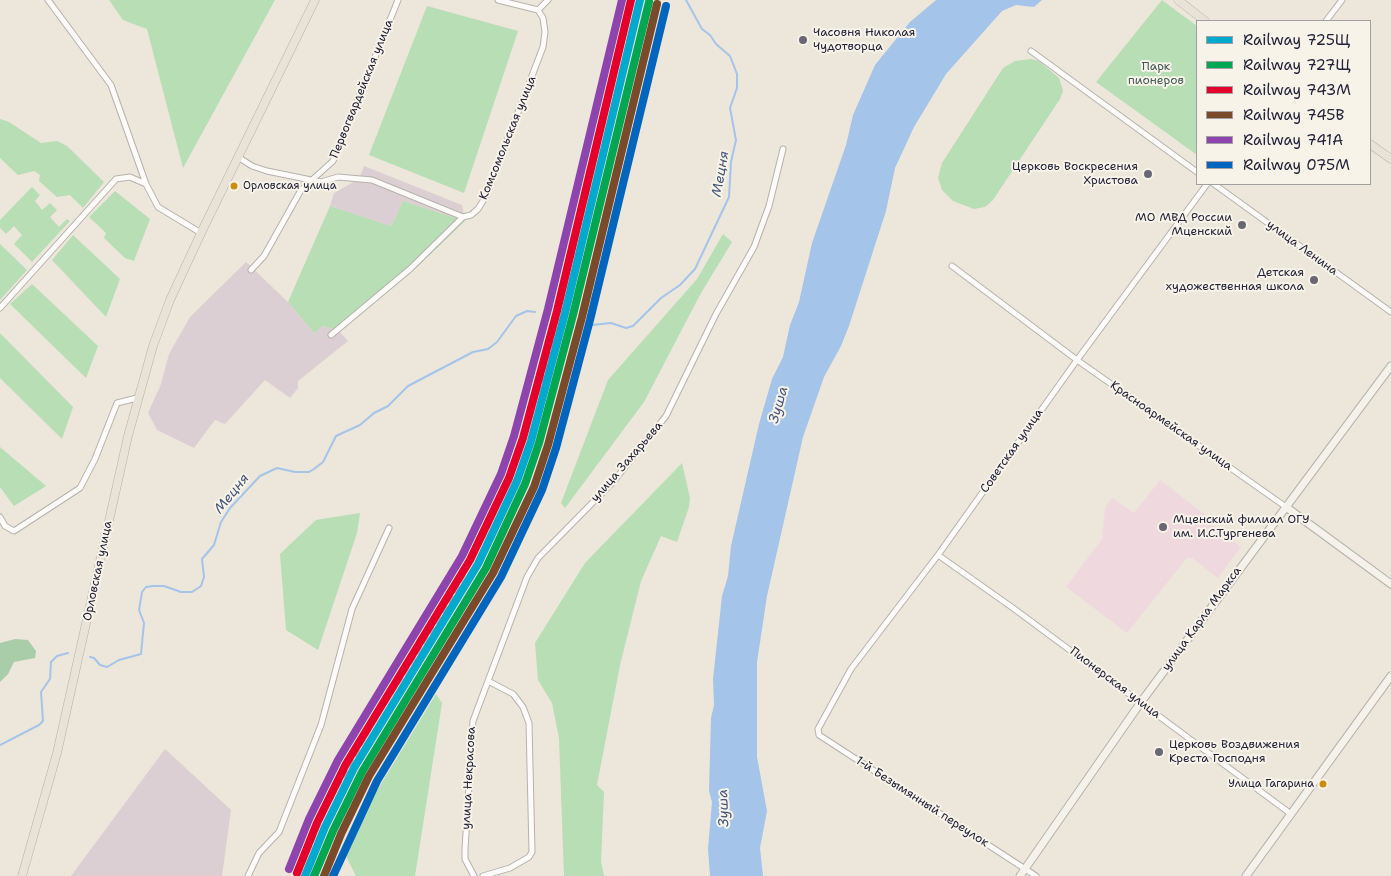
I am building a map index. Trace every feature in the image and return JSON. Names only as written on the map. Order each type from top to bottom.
[{"type":"main road","name":"Орловская улица","points":[[22,876],[57,753],[137,398],[153,346],[170,300],[201,233],[315,0]]},
{"type":"main road","points":[[1178,0],[1204,20]]},
{"type":"main road","points":[[1371,145],[1391,159]]},
{"type":"main road","name":"улица Карла Маркса","points":[[1020,876],[1141,702],[1391,366]]},
{"type":"main road","name":"Красноармейская улица","points":[[1286,507],[1391,584]]},
{"type":"main road","points":[[1246,876],[1391,676]]},
{"type":"street","points":[[48,0],[110,85],[146,184],[158,207],[201,233]]},
{"type":"street","name":"Первогвардейская улица","points":[[251,270],[264,256],[301,190],[310,180],[327,169],[333,161],[398,0]]},
{"type":"street","points":[[498,0],[538,10],[548,0]]},
{"type":"street","points":[[1327,20],[1342,0]]},
{"type":"street","name":"Комсомольская улица","points":[[331,335],[410,269],[463,217],[471,215],[486,196],[543,47],[545,32],[543,18],[538,10]]},
{"type":"street","points":[[1031,51],[1196,171]]},
{"type":"street","name":"улица Захарьева","points":[[488,682],[531,568],[613,482],[666,416],[716,314],[754,247],[770,206],[784,149]]},
{"type":"street","points":[[238,157],[252,166],[266,171],[321,182],[338,177],[372,180],[463,217]]},
{"type":"street","points":[[0,308],[116,179],[130,177],[146,184]]},
{"type":"street","name":"Советская улица","points":[[821,721],[852,669],[938,556],[1077,360],[1206,185]]},
{"type":"street","name":"улица Ленина","points":[[1215,185],[1391,312]]},
{"type":"street","name":"Красноармейская улица","points":[[952,266],[1077,360],[1286,507]]},
{"type":"street","points":[[0,518],[5,526],[14,531],[80,488],[95,459],[117,402],[137,398]]},
{"type":"street","points":[[248,876],[259,853],[279,832],[321,726],[352,609],[389,528]]},
{"type":"street","name":"Пионерская улица","points":[[938,556],[1013,608],[1291,814]]},
{"type":"street","points":[[483,876],[510,868],[530,857],[532,852],[529,723],[522,707],[513,694],[488,682]]},
{"type":"street","name":"улица Некрасова","points":[[474,876],[465,859],[473,721],[488,682]]},
{"type":"street","name":"1-й Безымянный переулок","points":[[821,721],[818,729],[819,735],[1036,876]]},
{"type":"shaded area","points":[[364,166],[462,205],[465,221],[403,201],[391,226],[330,206],[334,193],[359,179]]},
{"type":"shaded area","points":[[246,262],[288,302],[314,333],[323,326],[339,331],[348,341],[298,381],[298,388],[290,398],[265,380],[225,424],[215,420],[194,448],[157,430],[148,413],[161,384],[169,354],[190,317]]},
{"type":"shaded area","points":[[1160,480],[1211,519],[1209,522],[1241,547],[1218,578],[1192,558],[1187,558],[1127,633],[1066,587],[1102,539],[1105,508],[1112,498],[1134,513]]},
{"type":"shaded area","points":[[165,749],[231,810],[222,876],[71,876]]},
{"type":"green space","points":[[109,0],[275,0],[183,168],[147,29],[123,20]]},
{"type":"green space","name":"Парк пионеров","points":[[1162,0],[1196,25],[1196,154],[1096,82]]},
{"type":"green space","points":[[427,6],[518,31],[464,193],[369,155]]},
{"type":"green space","points":[[1031,59],[1039,61],[1059,78],[1063,91],[1060,99],[993,200],[985,207],[974,209],[953,201],[942,190],[938,178],[942,163],[1003,68],[1015,61]]},
{"type":"green space","points":[[0,119],[9,122],[41,143],[57,141],[67,146],[104,182],[83,208],[70,195],[57,197],[39,181],[40,175],[34,171],[18,175],[0,158]]},
{"type":"green space","points":[[32,187],[40,195],[35,201],[42,210],[50,203],[57,210],[50,217],[59,227],[67,219],[70,221],[32,262],[14,244],[22,235],[14,226],[6,234],[0,228],[0,220]]},
{"type":"green space","points":[[115,191],[150,219],[134,261],[125,258],[104,238],[106,233],[89,217]]},
{"type":"green space","points":[[403,201],[465,221],[414,270],[339,331],[323,326],[314,333],[288,302],[330,206],[391,226]]},
{"type":"green space","points":[[723,234],[732,242],[701,293],[644,402],[565,508],[561,503],[608,380],[697,279]]},
{"type":"green space","points":[[73,235],[120,279],[106,317],[52,260]]},
{"type":"green space","points":[[0,244],[27,270],[0,300]]},
{"type":"green space","points":[[32,284],[98,346],[86,378],[10,304]]},
{"type":"green space","points":[[0,333],[73,407],[62,439],[0,378]]},
{"type":"green space","points":[[0,447],[46,486],[14,506],[0,487]]},
{"type":"green space","points":[[682,463],[690,498],[689,507],[677,542],[661,536],[641,581],[620,665],[597,785],[604,792],[601,862],[604,876],[564,876],[559,738],[552,703],[538,680],[535,643],[585,563]]},
{"type":"green space","points":[[360,513],[357,533],[318,650],[286,630],[280,554],[316,520]]},
{"type":"green space","points":[[15,639],[28,640],[36,651],[35,658],[14,662],[8,674],[0,682],[0,643]]},
{"type":"green space","points":[[436,694],[442,703],[415,876],[356,876],[342,848]]},
{"type":"water","name":"Зуша","points":[[936,0],[1042,0],[1034,7],[1016,5],[1002,11],[946,74],[914,127],[895,168],[886,211],[849,326],[841,346],[824,377],[803,437],[767,596],[757,662],[757,757],[767,811],[760,848],[763,876],[710,876],[708,849],[712,802],[709,791],[711,718],[714,705],[713,679],[722,596],[728,576],[731,546],[759,424],[772,379],[783,357],[790,325],[799,302],[812,243],[846,145],[853,115],[875,65],[910,22]]},
{"type":"waterway","name":"Мецня","points":[[592,325],[611,323],[626,328],[633,326],[661,298],[680,285],[695,269],[729,197],[731,162],[736,140],[730,108],[737,88],[737,74],[730,56],[702,29],[686,0]]},
{"type":"waterway","name":"Мецня","points":[[90,657],[94,658],[100,665],[107,667],[119,660],[141,654],[144,623],[139,610],[142,592],[146,587],[153,586],[164,586],[181,592],[192,592],[201,586],[204,577],[202,559],[214,545],[221,522],[230,508],[260,476],[277,468],[295,472],[309,472],[323,462],[336,436],[360,425],[374,413],[388,406],[408,386],[473,352],[488,349],[497,342],[516,316],[527,311],[535,312]]},
{"type":"waterway","name":"Мецня","points":[[0,745],[39,725],[43,721],[41,692],[50,679],[51,662],[57,656],[68,653]]},
{"type":"railway","points":[[299,876],[326,810],[372,727],[457,590],[487,532],[511,477],[546,370],[632,0]]},
{"type":"rail line","name":"741А","points":[[289,869],[309,819],[338,760],[462,556],[501,474],[514,436],[548,309],[622,0]]},
{"type":"rail line","name":"743М","points":[[297,873],[317,823],[346,764],[470,560],[509,478],[523,438],[557,311],[631,0]]},
{"type":"rail line","name":"725Щ","points":[[305,876],[325,827],[354,768],[478,564],[517,481],[531,441],[565,313],[640,0]]},
{"type":"rail line","name":"727Щ","points":[[314,876],[333,831],[362,772],[486,568],[525,484],[539,443],[573,315],[649,2]]},
{"type":"rail line","name":"745В","points":[[324,876],[341,834],[369,776],[493,573],[534,487],[548,445],[582,317],[657,4]]},
{"type":"rail line","name":"075М","points":[[333,876],[377,781],[501,577],[542,490],[556,448],[590,320],[666,6]]},
{"type":"place","name":"Часовня Николая Чудотворца","points":[[803,40]]},
{"type":"place","name":"Церковь Воскресения Христова","points":[[1148,174]]},
{"type":"place","name":"Орловская улица","points":[[234,186]]},
{"type":"place","name":"МО МВД России Мценский","points":[[1242,225]]},
{"type":"place","name":"Детская художественная школа","points":[[1314,280]]},
{"type":"place","name":"Мценский филиал ОГУ им. И.С.Тургенева","points":[[1163,527]]},
{"type":"place","name":"Церковь Воздвижения Креста Господня","points":[[1159,752]]},
{"type":"place","name":"Улица Гагарина","points":[[1323,784]]}]
